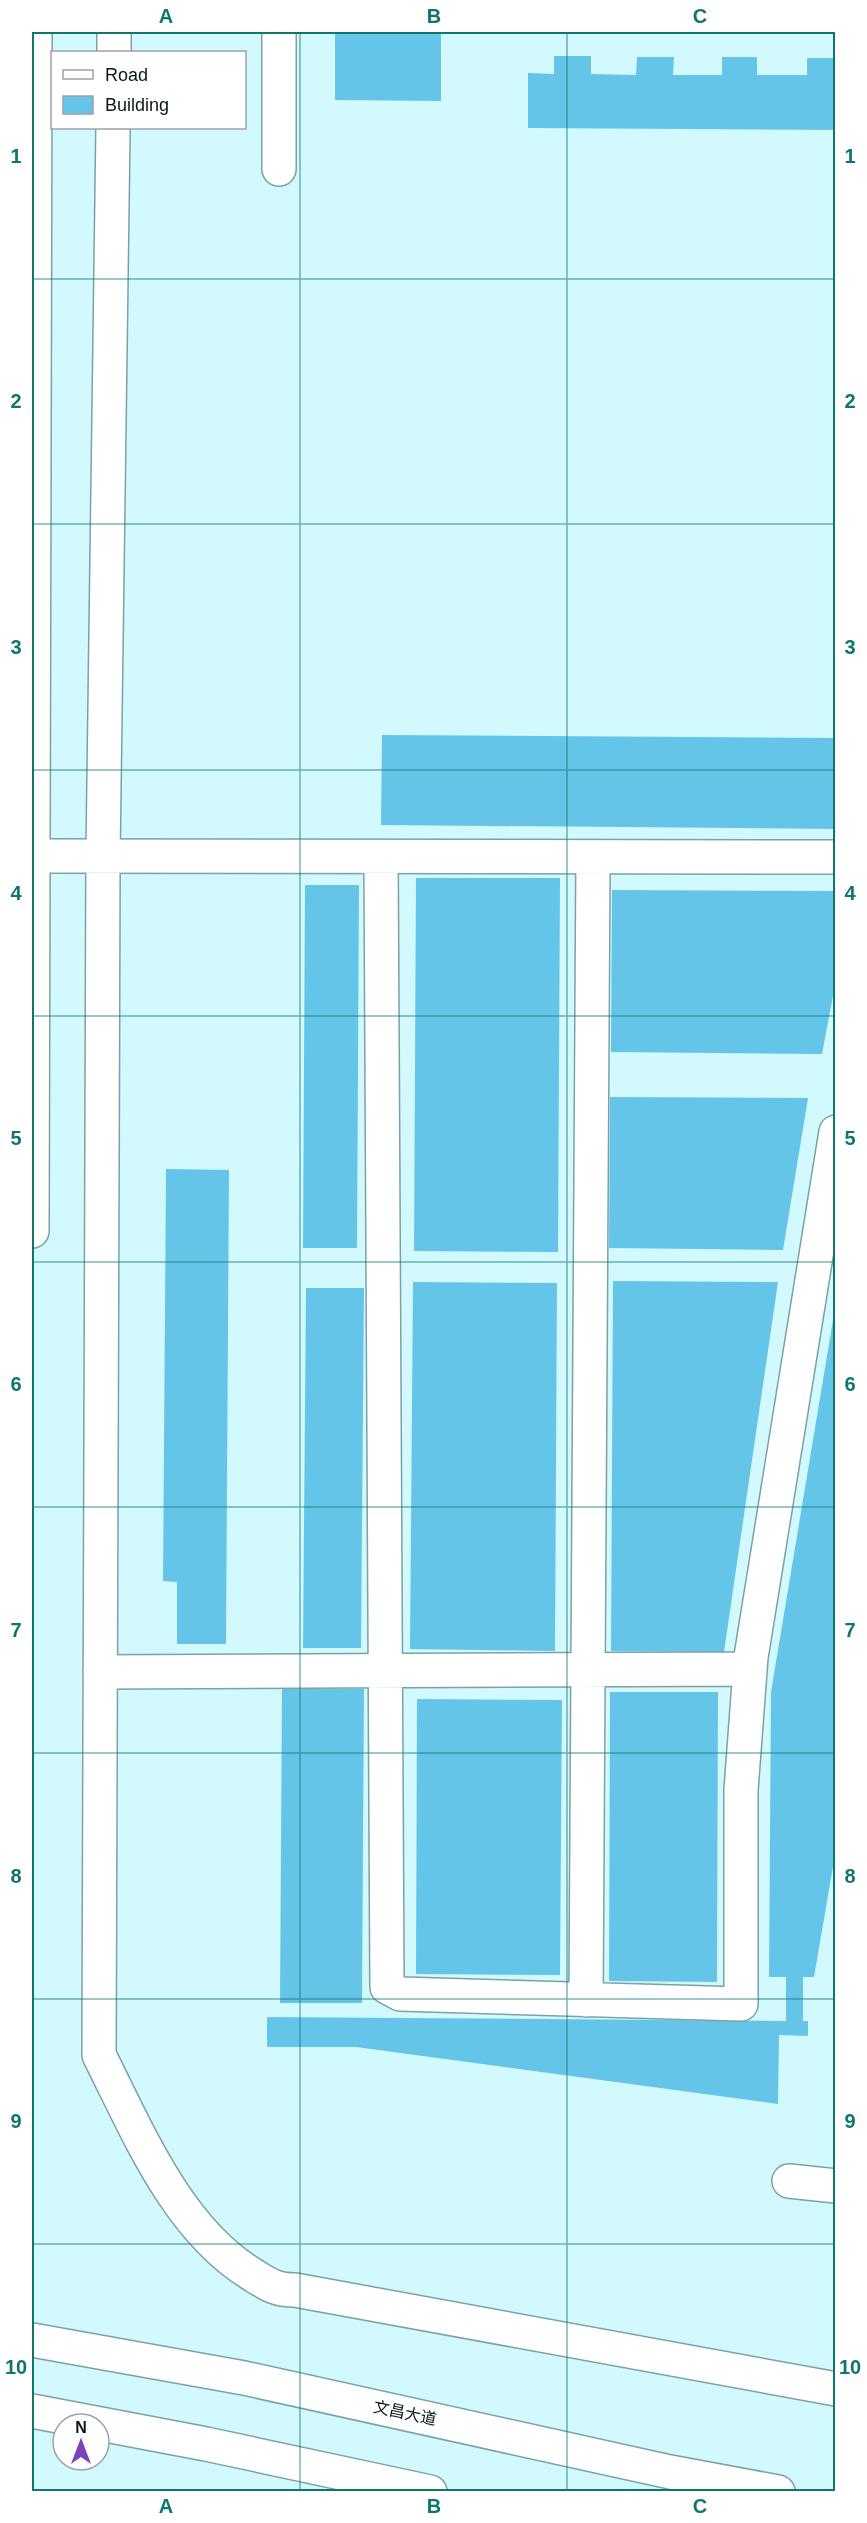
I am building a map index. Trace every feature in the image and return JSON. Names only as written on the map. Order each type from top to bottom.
[{"type":"street","points":[[32,1231],[34,32]]},
{"type":"street","points":[[114,32],[114,51]]},
{"type":"street","points":[[279,32],[279,169]]},
{"type":"street","points":[[113,129],[103,856],[99,2055],[148,2153],[195,2225],[238,2265],[278,2290],[295,2290],[836,2389]]},
{"type":"street","points":[[32,856],[836,857]]},
{"type":"street","points":[[381,857],[387,1987],[400,1994],[741,2004],[741,1790],[750,1669],[773,1513],[836,1132]]},
{"type":"street","points":[[586,2000],[593,857]]},
{"type":"street","points":[[100,1672],[750,1669]]},
{"type":"street","points":[[789,2181],[836,2186]]},
{"type":"street","name":"文昌大道","points":[[32,2340],[244,2378],[670,2472],[778,2492]]},
{"type":"street","points":[[32,2411],[206,2444],[409,2490]]},
{"type":"building","points":[[335,32],[441,32],[441,101],[335,100]]},
{"type":"building","points":[[554,56],[591,56],[591,74],[636,75],[637,57],[674,57],[673,75],[722,75],[722,57],[757,57],[757,75],[807,75],[807,58],[836,58],[836,130],[528,128],[528,73],[554,74]]},
{"type":"building","points":[[382,735],[836,738],[836,829],[381,825]]},
{"type":"building","points":[[416,878],[560,878],[558,1252],[414,1251]]},
{"type":"building","points":[[305,885],[359,885],[357,1248],[303,1248]]},
{"type":"building","points":[[612,890],[836,891],[836,980],[822,1054],[611,1052]]},
{"type":"building","points":[[610,1097],[808,1098],[783,1250],[609,1248]]},
{"type":"building","points":[[166,1169],[229,1170],[226,1644],[177,1644],[177,1582],[163,1581]]},
{"type":"building","points":[[613,1281],[778,1282],[724,1652],[611,1651]]},
{"type":"building","points":[[413,1282],[557,1283],[555,1651],[410,1649]]},
{"type":"building","points":[[306,1288],[364,1288],[361,1648],[303,1648]]},
{"type":"building","points":[[834,1314],[836,1849],[814,1977],[803,1977],[803,2021],[808,2021],[808,2036],[779,2035],[778,2104],[356,2047],[267,2047],[267,2017],[786,2021],[786,1977],[769,1977],[771,1692]]},
{"type":"building","points":[[282,1689],[364,1689],[362,2003],[280,2003]]},
{"type":"building","points":[[610,1692],[718,1692],[717,1982],[609,1981]]},
{"type":"building","points":[[417,1699],[562,1700],[560,1975],[416,1974]]}]
